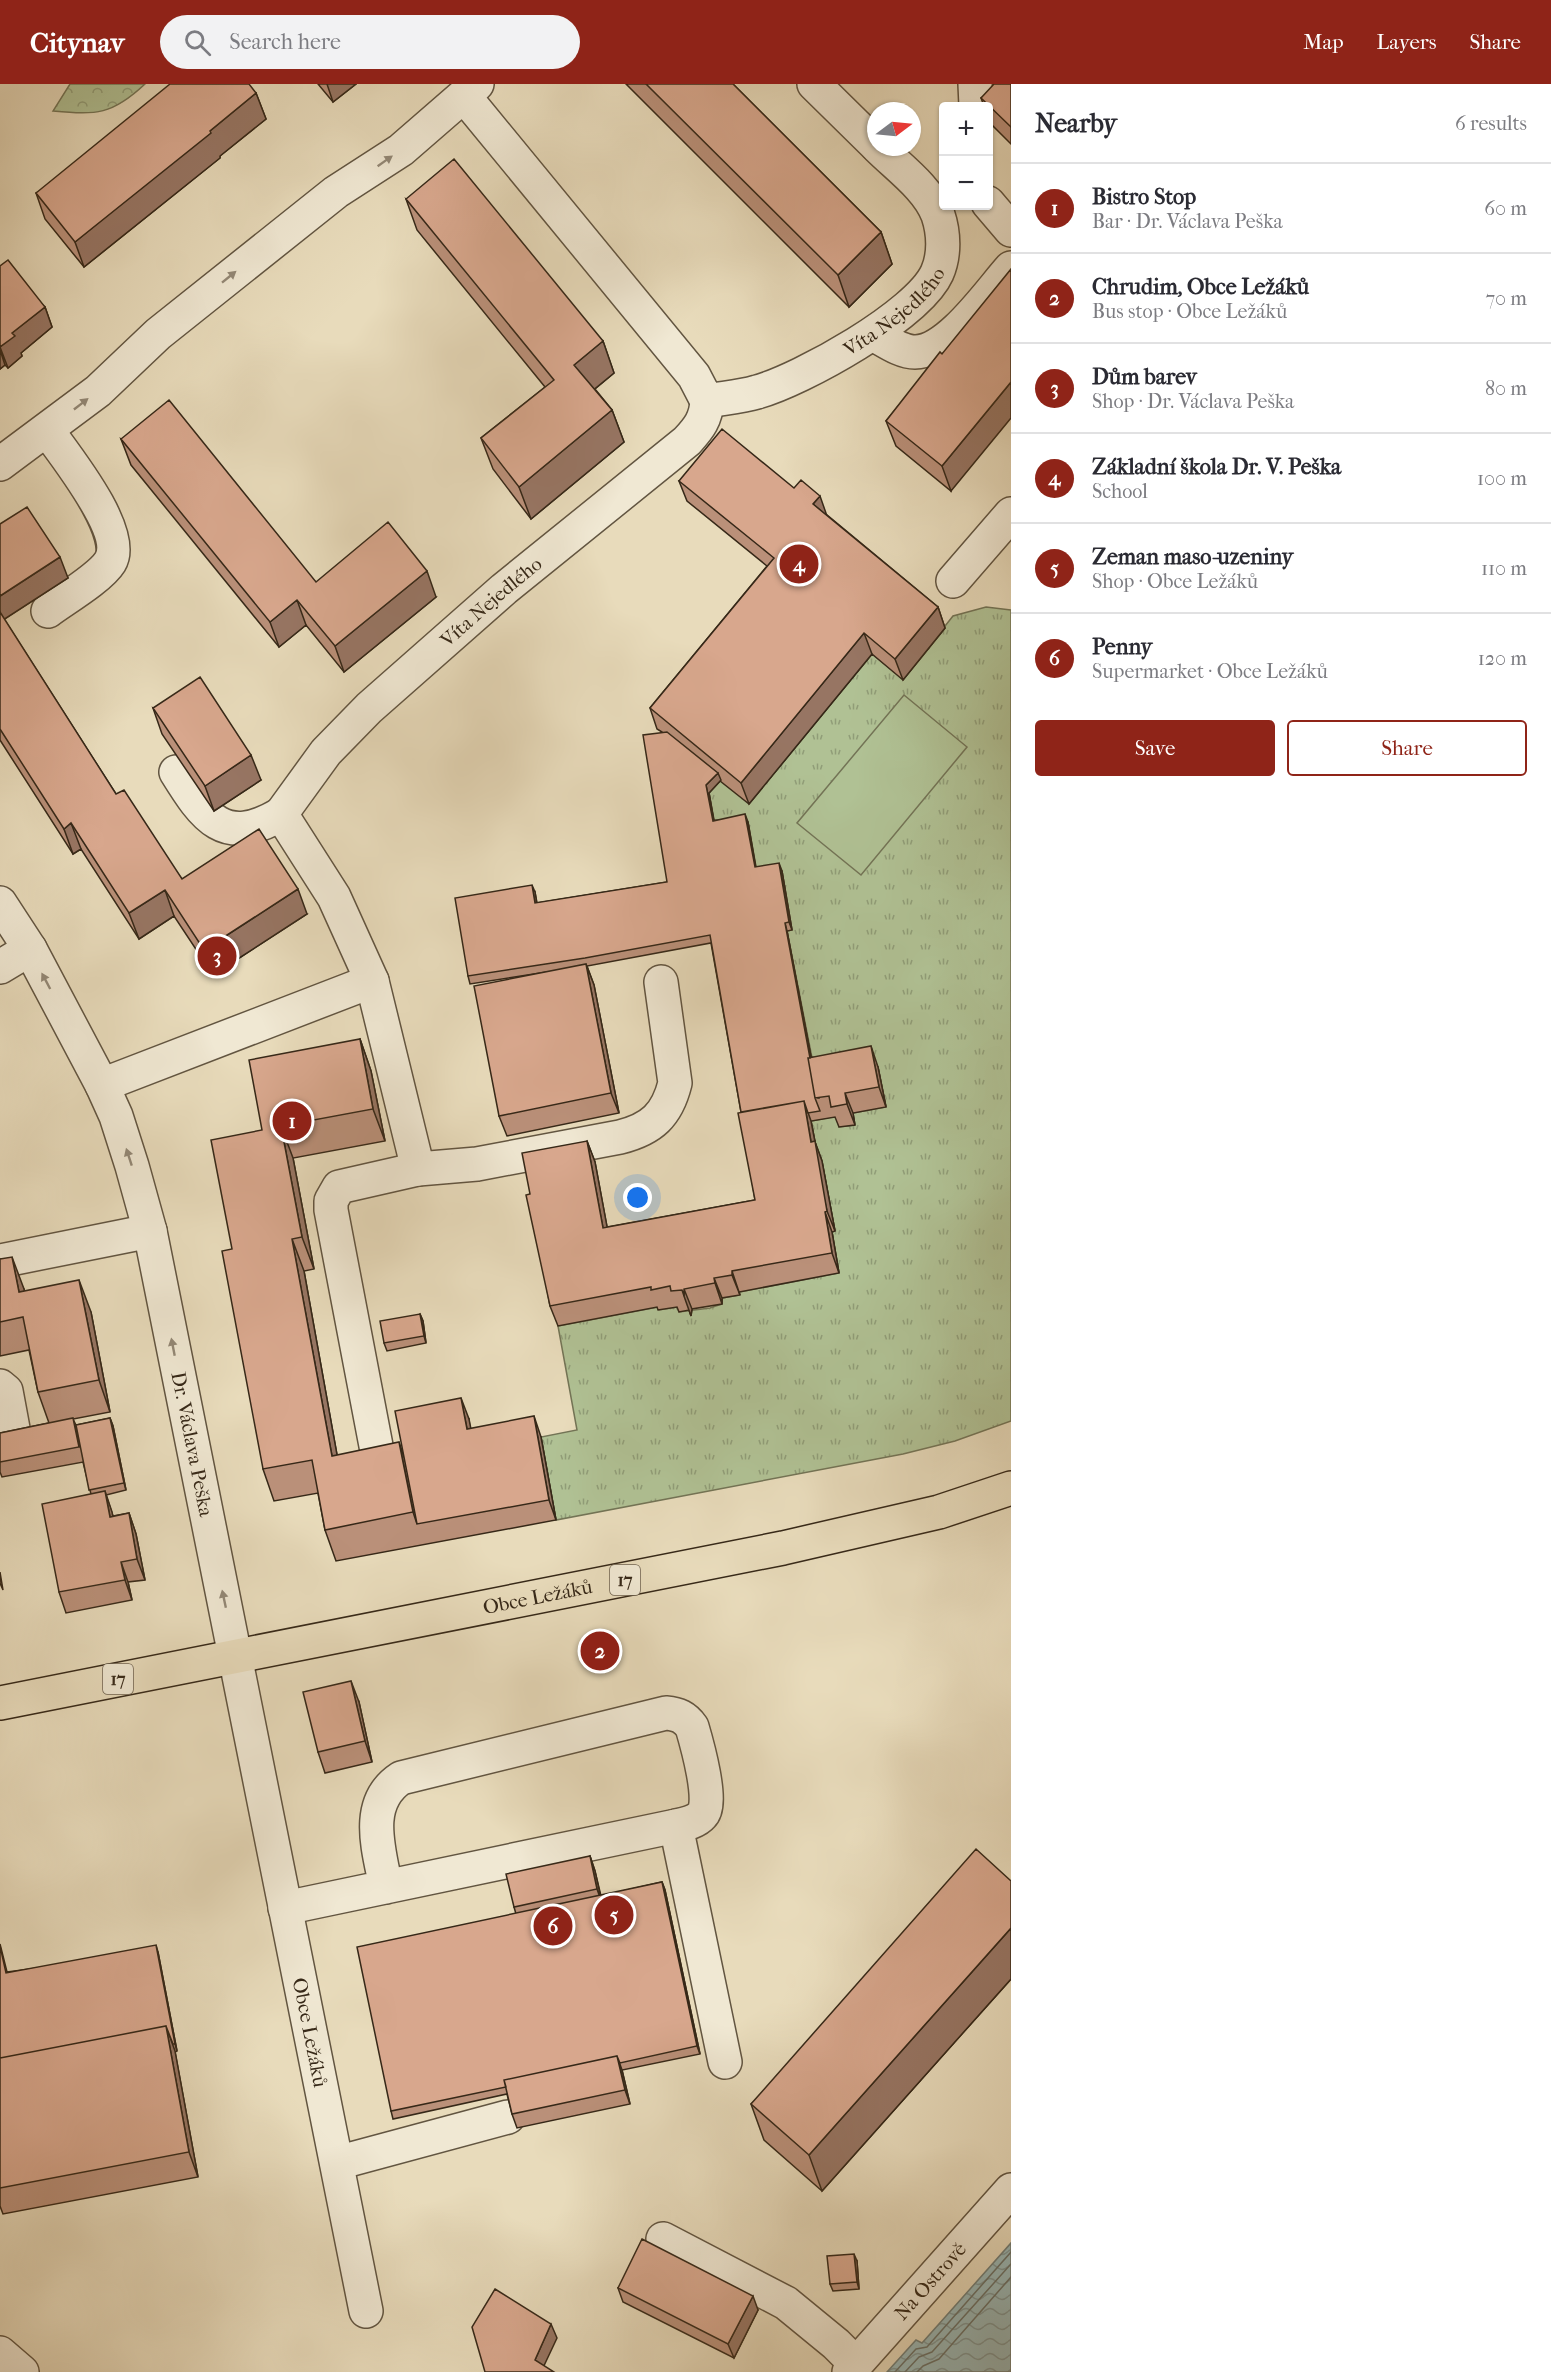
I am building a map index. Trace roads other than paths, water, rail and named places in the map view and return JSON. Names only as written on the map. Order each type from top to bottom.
[{"type":"main road","name":"Obce Ležáků","points":[[0,1703],[783,1548],[939,1512],[1011,1488]]},
{"type":"street","name":"Víta Nejedlého","points":[[814,84],[867,136]]},
{"type":"street","points":[[975,84],[976,102]]},
{"type":"street","points":[[0,464],[105,385],[125,363],[158,334],[336,192],[401,150],[471,90],[694,376],[707,401]]},
{"type":"street","name":"Víta Nejedlého","points":[[280,814],[326,752],[369,708],[504,590],[687,441],[706,416],[707,401],[757,392],[792,379],[873,334],[924,292],[937,274],[943,254],[942,232],[937,214],[928,196],[887,156]]},
{"type":"street","points":[[993,209],[1011,230]]},
{"type":"street","points":[[873,334],[905,351],[929,350],[957,330],[1011,268]]},
{"type":"street","points":[[47,430],[99,507],[110,532],[113,548],[111,560],[104,570],[48,610]]},
{"type":"street","points":[[1011,515],[1007,532],[1011,554]]},
{"type":"street","points":[[953,581],[1011,515]]},
{"type":"street","points":[[176,772],[198,807],[209,819],[222,826],[256,826],[280,814],[334,897],[372,981],[418,1169]]},
{"type":"street","name":"Dr. Václava Peška","points":[[0,903],[30,949],[102,1085],[116,1116],[132,1166],[150,1231],[236,1657]]},
{"type":"street","points":[[0,967],[30,949]]},
{"type":"street","points":[[102,1085],[372,981]]},
{"type":"street","points":[[377,1451],[333,1222],[331,1201],[339,1187],[418,1169],[477,1164],[620,1137],[639,1132],[652,1124],[663,1113],[671,1099],[675,1083],[661,982]]},
{"type":"street","points":[[0,1261],[150,1231]]},
{"type":"street","points":[[0,1386],[6,1391],[14,1434]]},
{"type":"street","name":"Obce Ležáků","points":[[236,1657],[366,2311]]},
{"type":"street","points":[[285,1908],[386,1887],[676,1826],[696,1820],[704,1814],[707,1806],[692,1727],[687,1720],[677,1714],[666,1713],[400,1779],[390,1785],[377,1810],[377,1839],[386,1887]]},
{"type":"street","points":[[676,1826],[725,2062]]},
{"type":"street","points":[[337,2163],[508,2117]]},
{"type":"street","name":"Na Ostrově","points":[[843,2369],[1011,2190]]},
{"type":"street","points":[[663,2239],[786,2303],[836,2344],[843,2369]]},
{"type":"street","points":[[0,2353],[22,2372]]},
{"type":"water","points":[[1011,2243],[1011,2372],[887,2372],[916,2340],[922,2343]]},
{"type":"place","name":"Základní škola Dr. V. Peška","points":[[799,564]]},
{"type":"place","name":"Dům barev","points":[[217,956]]},
{"type":"place","name":"Bistro Stop","points":[[292,1121]]},
{"type":"place","name":"Chrudim, Obce Ležáků","points":[[600,1651]]},
{"type":"place","name":"Zeman maso-uzeniny","points":[[614,1915]]},
{"type":"place","name":"Penny","points":[[553,1926]]}]
